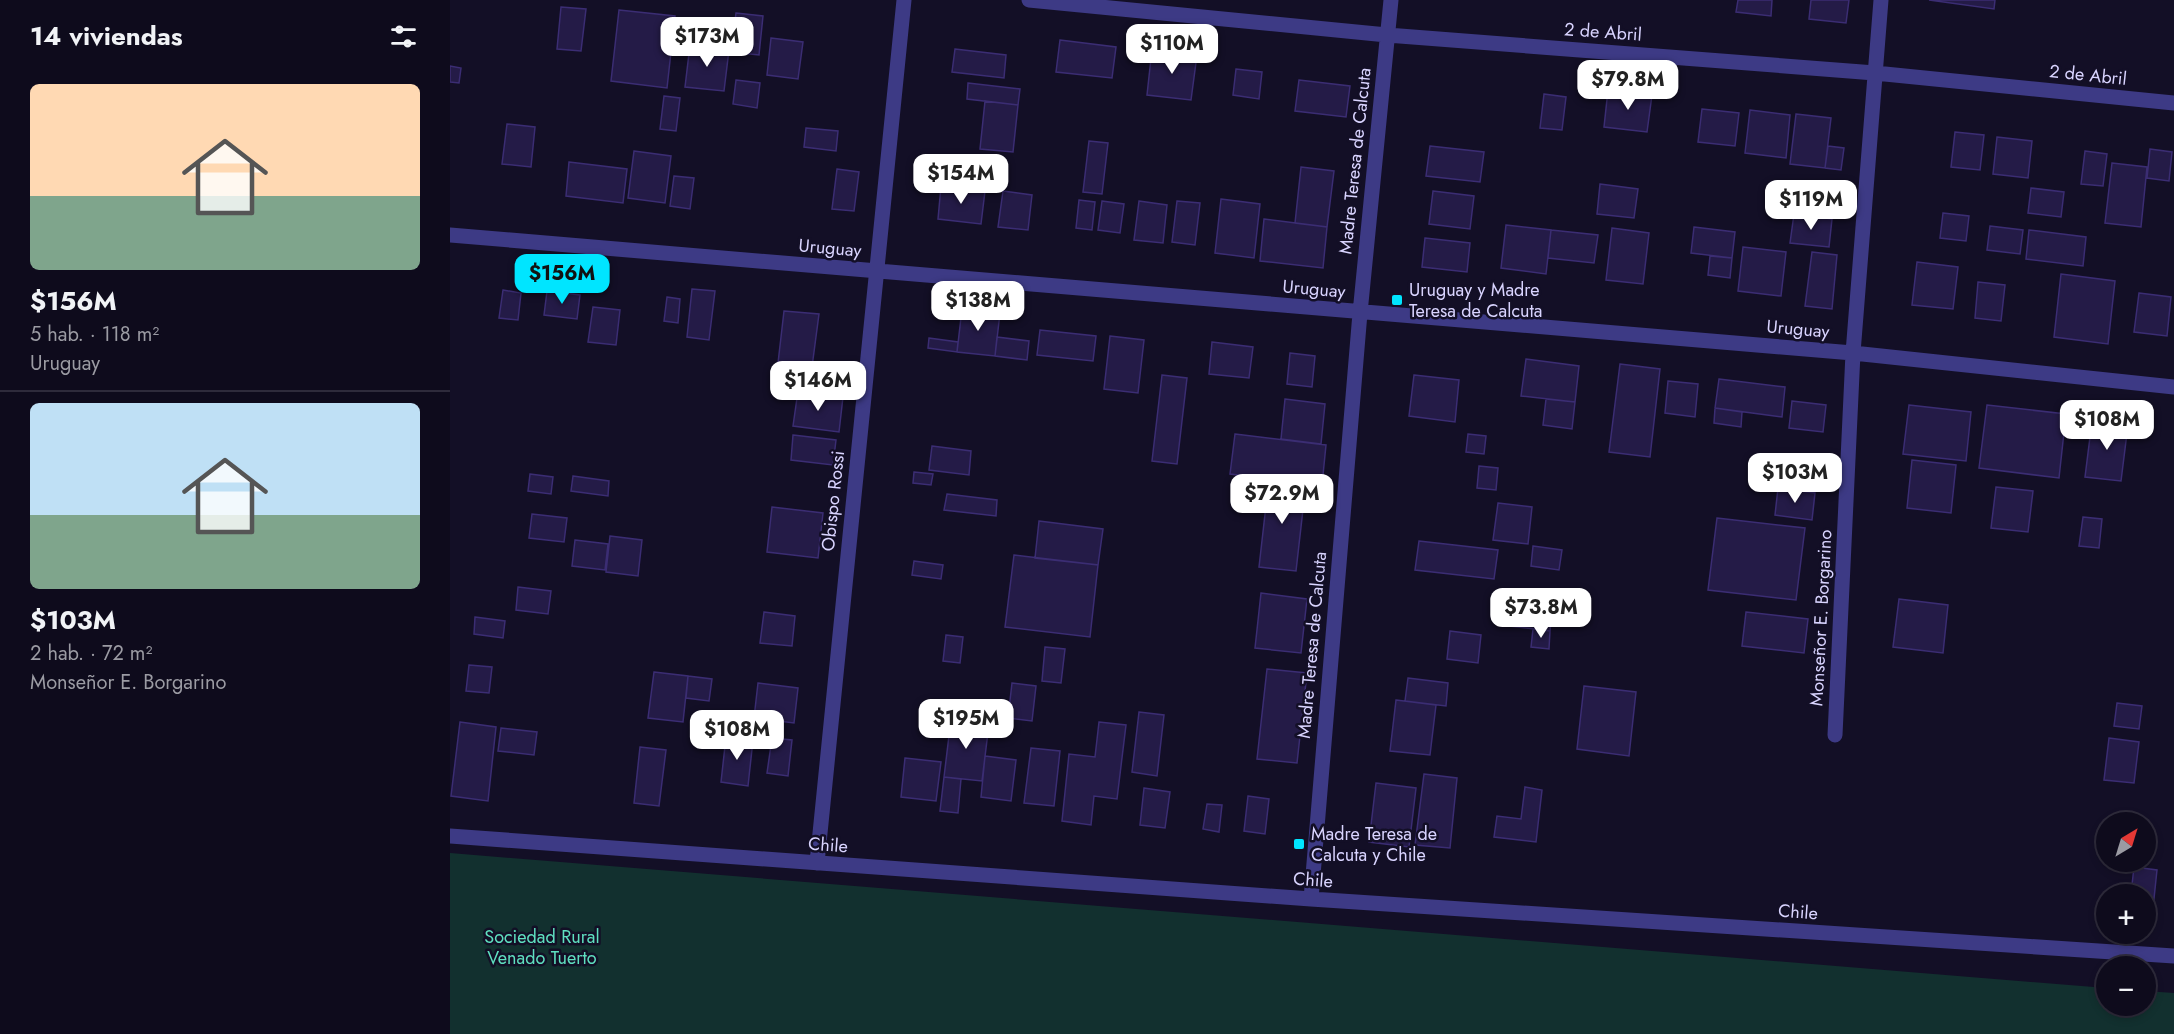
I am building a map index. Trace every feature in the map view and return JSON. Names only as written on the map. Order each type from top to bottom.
[{"type":"street","name":"Obispo Rossi","points":[[817,863],[904,0]]},
{"type":"street","name":"2 de Abril","points":[[1029,0],[1388,35],[1875,73],[2174,103]]},
{"type":"street","name":"Madre Teresa de Calcuta","points":[[1311,899],[1360,313],[1391,0]]},
{"type":"street","name":"Monseñor E. Borgarino","points":[[1835,735],[1853,353],[1881,0]]},
{"type":"street","name":"Uruguay","points":[[450,235],[1853,353],[2174,387]]},
{"type":"street","name":"Chile","points":[[450,836],[1311,899],[2174,956]]},
{"type":"green space","name":"Sociedad Rural Venado Tuerto","points":[[450,853],[2096,987],[2096,1016],[2156,1016],[2156,992],[2174,993],[2174,1034],[450,1034]]},
{"type":"building","points":[[1738,0],[1772,0],[1771,16],[1736,12]]},
{"type":"building","points":[[1811,0],[1849,0],[1846,23],[1809,19]]},
{"type":"building","points":[[1929,0],[1995,0],[1994,9]]},
{"type":"building","points":[[561,7],[586,9],[581,51],[557,49]]},
{"type":"building","points":[[619,10],[675,16],[667,88],[611,81]]},
{"type":"building","points":[[736,13],[763,16],[759,55],[731,52]]},
{"type":"building","points":[[704,21],[727,24],[724,46],[702,44]]},
{"type":"building","points":[[771,38],[803,42],[798,79],[767,75]]},
{"type":"building","points":[[1060,40],[1116,47],[1112,78],[1056,72]]},
{"type":"building","points":[[690,45],[729,50],[724,91],[685,87]]},
{"type":"building","points":[[955,49],[1006,55],[1004,78],[952,72]]},
{"type":"building","points":[[1152,49],[1197,55],[1191,100],[1147,95]]},
{"type":"building","points":[[450,66],[461,68],[459,83],[450,82]]},
{"type":"building","points":[[1236,69],[1262,72],[1259,99],[1233,95]]},
{"type":"building","points":[[736,80],[760,83],[757,108],[733,104]]},
{"type":"building","points":[[1299,80],[1350,86],[1346,117],[1295,111]]},
{"type":"building","points":[[968,83],[1020,89],[1018,105],[967,99]]},
{"type":"building","points":[[1608,90],[1652,95],[1647,132],[1604,127]]},
{"type":"building","points":[[1544,94],[1566,97],[1562,130],[1540,128]]},
{"type":"building","points":[[664,96],[680,98],[676,131],[660,129]]},
{"type":"building","points":[[985,101],[1018,105],[1013,152],[980,149]]},
{"type":"building","points":[[1702,109],[1739,113],[1735,146],[1698,142]]},
{"type":"building","points":[[1750,110],[1790,115],[1786,158],[1745,153]]},
{"type":"building","points":[[1796,114],[1831,118],[1825,168],[1790,164]]},
{"type":"building","points":[[507,124],[535,127],[531,167],[502,164]]},
{"type":"building","points":[[806,128],[838,131],[836,151],[804,147]]},
{"type":"building","points":[[1955,132],[1984,135],[1980,170],[1951,167]]},
{"type":"building","points":[[1997,137],[2032,141],[2028,178],[1993,174]]},
{"type":"building","points":[[1089,141],[1108,143],[1102,194],[1083,192]]},
{"type":"building","points":[[1430,146],[1484,152],[1480,182],[1426,176]]},
{"type":"building","points":[[1828,146],[1844,148],[1841,170],[1825,168]]},
{"type":"building","points":[[2150,149],[2172,152],[2169,181],[2147,178]]},
{"type":"building","points":[[634,151],[671,156],[665,203],[628,198]]},
{"type":"building","points":[[2085,151],[2107,154],[2103,186],[2081,184]]},
{"type":"building","points":[[569,162],[627,169],[623,203],[566,196]]},
{"type":"building","points":[[2112,163],[2147,167],[2141,227],[2105,223]]},
{"type":"building","points":[[1301,167],[1334,171],[1327,227],[1295,223]]},
{"type":"building","points":[[837,169],[859,172],[854,211],[832,209]]},
{"type":"building","points":[[674,176],[694,178],[690,209],[670,206]]},
{"type":"building","points":[[1600,184],[1638,189],[1634,218],[1597,214]]},
{"type":"building","points":[[941,186],[985,191],[981,224],[938,219]]},
{"type":"building","points":[[2031,188],[2064,192],[2061,217],[2028,213]]},
{"type":"building","points":[[1003,191],[1032,195],[1028,230],[998,227]]},
{"type":"building","points":[[1433,191],[1474,196],[1470,229],[1429,224]]},
{"type":"building","points":[[1221,199],[1260,204],[1254,258],[1215,253]]},
{"type":"building","points":[[1079,200],[1095,202],[1092,230],[1076,228]]},
{"type":"building","points":[[1102,201],[1124,204],[1120,233],[1098,230]]},
{"type":"building","points":[[1139,201],[1167,205],[1163,243],[1134,240]]},
{"type":"building","points":[[1177,201],[1200,203],[1195,245],[1172,242]]},
{"type":"building","points":[[1943,213],[1969,216],[1966,241],[1940,238]]},
{"type":"building","points":[[1794,214],[1832,219],[1829,247],[1790,243]]},
{"type":"building","points":[[1264,219],[1327,227],[1323,268],[1260,261]]},
{"type":"building","points":[[1506,225],[1551,230],[1546,274],[1501,268]]},
{"type":"building","points":[[1990,226],[2023,230],[2020,254],[1987,250]]},
{"type":"building","points":[[1694,227],[1735,232],[1732,258],[1691,253]]},
{"type":"building","points":[[1612,228],[1649,233],[1643,284],[1606,280]]},
{"type":"building","points":[[1551,230],[1598,235],[1594,263],[1548,258]]},
{"type":"building","points":[[2029,230],[2086,237],[2083,266],[2026,259]]},
{"type":"building","points":[[1425,238],[1470,243],[1467,272],[1422,267]]},
{"type":"building","points":[[1743,247],[1786,252],[1781,296],[1738,291]]},
{"type":"building","points":[[1812,252],[1837,255],[1832,309],[1805,306]]},
{"type":"building","points":[[1710,256],[1732,258],[1730,278],[1708,275]]},
{"type":"building","points":[[1917,262],[1958,267],[1953,309],[1912,305]]},
{"type":"building","points":[[2061,274],[2115,281],[2108,344],[2054,337]]},
{"type":"building","points":[[1978,282],[2005,285],[2001,321],[1975,318]]},
{"type":"building","points":[[692,289],[715,291],[709,340],[687,337]]},
{"type":"building","points":[[503,290],[521,293],[518,320],[499,318]]},
{"type":"building","points":[[547,291],[580,295],[577,319],[544,315]]},
{"type":"building","points":[[2139,293],[2171,297],[2167,336],[2134,332]]},
{"type":"building","points":[[667,297],[680,299],[678,323],[664,321]]},
{"type":"building","points":[[593,307],[620,310],[616,345],[588,342]]},
{"type":"building","points":[[962,309],[1000,313],[995,356],[957,352]]},
{"type":"building","points":[[784,311],[819,314],[812,367],[778,363]]},
{"type":"building","points":[[1040,330],[1096,336],[1093,361],[1037,355]]},
{"type":"building","points":[[1110,336],[1144,340],[1138,393],[1104,389]]},
{"type":"building","points":[[997,337],[1029,341],[1027,360],[995,356]]},
{"type":"building","points":[[929,338],[958,342],[957,352],[928,348]]},
{"type":"building","points":[[1212,342],[1253,347],[1249,378],[1209,374]]},
{"type":"building","points":[[1290,353],[1315,356],[1312,387],[1287,384]]},
{"type":"building","points":[[1526,359],[1579,366],[1575,402],[1521,396]]},
{"type":"building","points":[[1620,364],[1660,369],[1650,457],[1609,452]]},
{"type":"building","points":[[1162,375],[1187,378],[1177,464],[1152,461]]},
{"type":"building","points":[[1414,375],[1459,380],[1455,422],[1409,416]]},
{"type":"building","points":[[1719,379],[1785,387],[1782,417],[1715,408]]},
{"type":"building","points":[[1668,381],[1698,384],[1695,417],[1665,413]]},
{"type":"building","points":[[798,391],[843,397],[839,432],[793,426]]},
{"type":"building","points":[[1285,399],[1325,404],[1321,444],[1281,439]]},
{"type":"building","points":[[1546,399],[1575,402],[1572,429],[1543,425]]},
{"type":"building","points":[[1792,401],[1826,405],[1823,432],[1789,428]]},
{"type":"building","points":[[1909,405],[1971,412],[1966,461],[1903,454]]},
{"type":"building","points":[[1987,405],[2066,414],[2059,478],[1979,468]]},
{"type":"building","points":[[1715,408],[1742,412],[1741,427],[1714,423]]},
{"type":"building","points":[[2092,421],[2128,425],[2121,481],[2085,477]]},
{"type":"building","points":[[1235,434],[1326,445],[1322,485],[1230,474]]},
{"type":"building","points":[[1468,434],[1486,436],[1484,454],[1466,452]]},
{"type":"building","points":[[793,435],[836,440],[833,465],[791,460]]},
{"type":"building","points":[[932,446],[971,451],[969,475],[929,470]]},
{"type":"building","points":[[1912,460],[1956,465],[1951,513],[1907,508]]},
{"type":"building","points":[[1479,466],[1498,468],[1496,490],[1477,488]]},
{"type":"building","points":[[914,472],[933,474],[931,485],[913,483]]},
{"type":"building","points":[[530,474],[553,477],[551,494],[528,491]]},
{"type":"building","points":[[573,476],[609,481],[608,496],[571,491]]},
{"type":"building","points":[[1269,479],[1306,483],[1296,571],[1259,567]]},
{"type":"building","points":[[1996,487],[2033,491],[2028,532],[1991,528]]},
{"type":"building","points":[[1778,488],[1815,493],[1812,520],[1775,515]]},
{"type":"building","points":[[947,494],[997,500],[996,516],[944,510]]},
{"type":"building","points":[[1498,503],[1532,507],[1528,544],[1493,540]]},
{"type":"building","points":[[772,507],[823,513],[818,558],[767,552]]},
{"type":"building","points":[[532,514],[567,518],[564,542],[529,538]]},
{"type":"building","points":[[2083,517],[2102,519],[2099,548],[2079,546]]},
{"type":"building","points":[[1717,518],[1805,528],[1796,600],[1708,590]]},
{"type":"building","points":[[1039,521],[1103,529],[1098,565],[1035,558]]},
{"type":"building","points":[[610,536],[642,540],[638,576],[606,572]]},
{"type":"building","points":[[575,540],[608,544],[605,570],[572,566]]},
{"type":"building","points":[[1419,541],[1498,550],[1494,579],[1415,570]]},
{"type":"building","points":[[1533,546],[1562,550],[1559,570],[1531,566]]},
{"type":"building","points":[[1014,555],[1098,565],[1090,637],[1005,627]]},
{"type":"building","points":[[914,561],[943,565],[941,579],[912,575]]},
{"type":"building","points":[[518,587],[551,591],[548,614],[516,610]]},
{"type":"building","points":[[1261,593],[1307,599],[1301,653],[1255,648]]},
{"type":"building","points":[[1504,599],[1553,605],[1550,631],[1501,625]]},
{"type":"building","points":[[1899,599],[1948,605],[1943,653],[1893,647]]},
{"type":"building","points":[[764,612],[795,616],[792,646],[760,643]]},
{"type":"building","points":[[1746,612],[1808,619],[1804,653],[1742,646]]},
{"type":"building","points":[[475,617],[505,621],[503,638],[474,634]]},
{"type":"building","points":[[1533,629],[1550,631],[1549,649],[1531,647]]},
{"type":"building","points":[[1450,631],[1481,635],[1478,663],[1447,659]]},
{"type":"building","points":[[946,635],[963,637],[960,663],[943,661]]},
{"type":"building","points":[[1045,647],[1065,649],[1061,683],[1042,681]]},
{"type":"building","points":[[469,665],[492,667],[489,693],[466,691]]},
{"type":"building","points":[[1267,669],[1307,673],[1297,763],[1257,759]]},
{"type":"building","points":[[654,672],[688,676],[683,722],[648,718]]},
{"type":"building","points":[[688,676],[712,679],[709,701],[686,698]]},
{"type":"building","points":[[1408,678],[1448,683],[1446,706],[1405,701]]},
{"type":"building","points":[[758,683],[798,688],[794,723],[754,718]]},
{"type":"building","points":[[1012,683],[1036,686],[1032,721],[1008,718]]},
{"type":"building","points":[[1584,686],[1636,692],[1629,756],[1577,749]]},
{"type":"building","points":[[1396,700],[1436,705],[1430,755],[1390,751]]},
{"type":"building","points":[[2117,703],[2142,706],[2139,729],[2114,726]]},
{"type":"building","points":[[1139,712],[1164,715],[1157,776],[1132,772]]},
{"type":"building","points":[[951,719],[989,724],[982,781],[944,777]]},
{"type":"building","points":[[460,722],[496,727],[488,801],[451,796]]},
{"type":"building","points":[[1099,722],[1126,725],[1117,799],[1094,796],[1091,825],[1062,821],[1069,754],[1095,757]]},
{"type":"building","points":[[501,728],[537,732],[534,755],[498,751]]},
{"type":"building","points":[[726,737],[753,740],[748,786],[721,782]]},
{"type":"building","points":[[772,738],[792,740],[788,776],[767,773]]},
{"type":"building","points":[[2109,738],[2139,742],[2134,783],[2104,780]]},
{"type":"building","points":[[640,747],[666,750],[659,806],[634,803]]},
{"type":"building","points":[[1031,748],[1060,751],[1054,806],[1024,803]]},
{"type":"building","points":[[985,756],[1016,760],[1011,801],[981,797]]},
{"type":"building","points":[[905,758],[941,762],[936,801],[901,797]]},
{"type":"building","points":[[1424,774],[1457,778],[1450,848],[1415,845]]},
{"type":"building","points":[[944,777],[961,779],[958,813],[940,811]]},
{"type":"building","points":[[1376,783],[1416,788],[1409,847],[1369,842]]},
{"type":"building","points":[[1525,787],[1542,790],[1536,842],[1494,837],[1497,816],[1521,819]]},
{"type":"building","points":[[1144,788],[1170,792],[1165,828],[1140,825]]},
{"type":"building","points":[[1248,796],[1269,799],[1265,834],[1244,831]]},
{"type":"building","points":[[1207,804],[1222,805],[1219,832],[1203,829]]},
{"type":"building","points":[[2157,870],[2156,884],[2132,884],[2133,872],[2156,872]]},
{"type":"place","name":"Uruguay y Madre Teresa de Calcuta","points":[[1397,300]]},
{"type":"place","name":"Madre Teresa de Calcuta y Chile","points":[[1299,844]]}]
